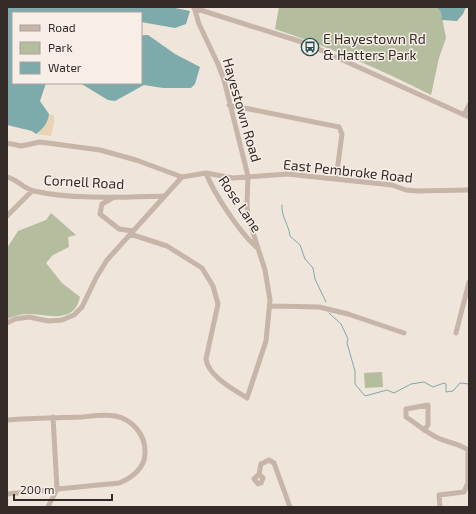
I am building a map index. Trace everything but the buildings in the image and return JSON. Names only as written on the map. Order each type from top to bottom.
[{"type":"street","name":"Hayestown Road","points":[[194,8],[199,24],[220,69],[248,176]]},
{"type":"street","points":[[194,8],[305,43],[466,116],[469,105]]},
{"type":"street","points":[[229,105],[339,127],[342,134],[336,179]]},
{"type":"street","points":[[7,143],[21,146],[40,142],[100,150],[136,160],[182,177],[107,260],[96,278],[82,307],[74,315],[62,320],[48,321],[29,317],[16,319],[7,323]]},
{"type":"street","name":"East Pembroke Road","points":[[182,177],[206,173],[233,178],[287,174],[392,185],[411,190],[469,190]]},
{"type":"street","name":"Rose Lane","points":[[206,173],[212,190],[246,238],[256,247]]},
{"type":"street","name":"Rose Lane","points":[[132,233],[167,246],[202,268],[213,286],[218,304],[206,359],[207,366],[217,377],[247,398],[266,341],[271,306],[265,270],[256,247],[247,205],[248,176]]},
{"type":"street","name":"Cornell Road","points":[[7,177],[13,178],[32,191],[114,197],[165,196]]},
{"type":"street","points":[[7,216],[32,191]]},
{"type":"street","points":[[114,197],[102,204],[100,214],[119,229],[132,233]]},
{"type":"street","points":[[456,333],[469,282]]},
{"type":"street","points":[[271,306],[319,307],[348,314],[404,333]]},
{"type":"street","points":[[424,430],[428,425],[428,405],[406,410],[406,417],[424,430],[440,439],[458,443],[468,450],[468,483],[464,492],[439,495],[440,507]]},
{"type":"street","points":[[7,420],[53,417],[115,416],[126,420],[137,427],[144,439],[145,453],[142,464],[136,473],[129,479],[119,484],[7,494]]},
{"type":"street","points":[[48,507],[57,489],[53,417]]},
{"type":"street","points":[[259,474],[259,469],[264,461],[269,460],[274,463],[290,507]]},
{"type":"green space","points":[[279,7],[436,7],[441,12],[446,38],[439,58],[431,95],[354,59],[275,29]]},
{"type":"green space","points":[[51,213],[76,235],[68,237],[69,247],[53,255],[46,263],[62,283],[80,297],[77,306],[66,315],[51,316],[25,314],[7,319],[7,248],[18,231],[46,220]]},
{"type":"green space","points":[[382,372],[383,387],[365,388],[364,373]]},
{"type":"sand","points":[[49,114],[54,116],[51,136],[36,134],[45,126]]},
{"type":"water","points":[[7,7],[170,7],[190,11],[186,24],[175,28],[142,22],[142,12],[12,12],[12,84],[46,84],[40,101],[49,114],[45,126],[36,134],[32,131],[7,125]]},
{"type":"water","points":[[436,7],[466,7],[463,14],[457,21],[442,20],[441,12]]},
{"type":"water","points":[[148,35],[175,54],[200,67],[195,84],[191,88],[163,88],[144,85],[115,101],[108,100],[82,84],[142,84],[142,36]]},
{"type":"waterway","points":[[282,205],[290,236],[300,245],[305,259],[313,268],[315,279],[326,302]]},
{"type":"waterway","points":[[329,313],[341,324],[348,339],[347,343],[355,371],[355,384],[365,396],[387,390],[394,393],[411,384],[424,382],[433,387],[444,383],[446,384],[446,392],[453,391],[460,383],[469,384]]},
{"type":"place","name":"E Hayestown Rd & Hatters Park","points":[[310,47]]}]
